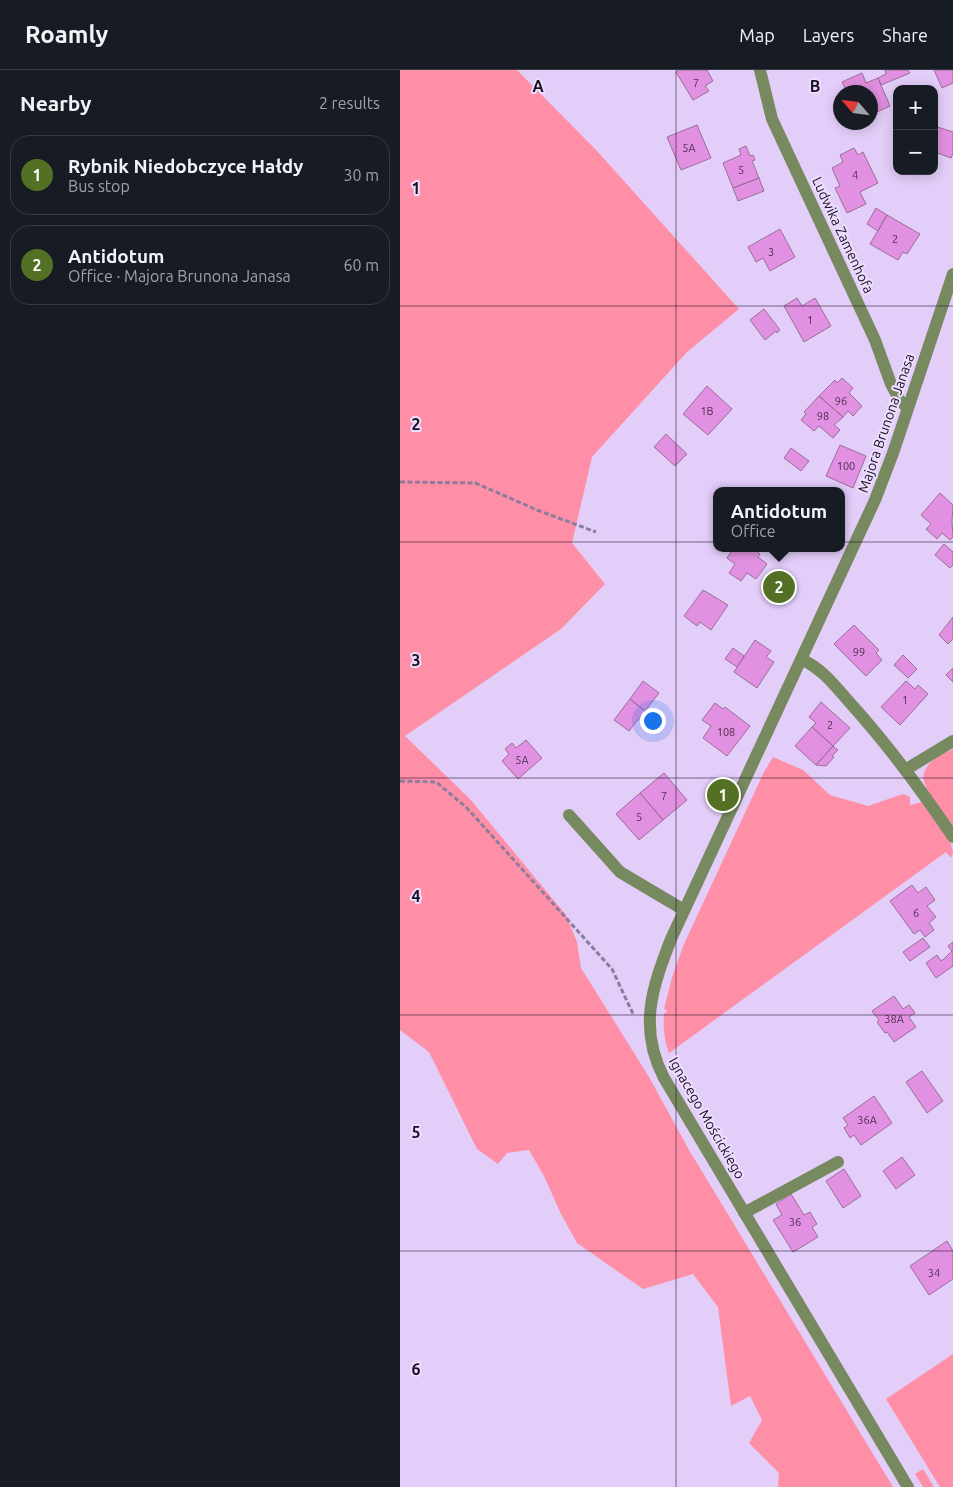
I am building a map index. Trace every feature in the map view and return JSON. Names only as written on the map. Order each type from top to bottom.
[{"type":"street","name":"Ludwika Zamenhofa","points":[[760,70],[772,119],[875,340],[890,384],[900,401],[908,408]]},
{"type":"street","name":"Majora Brunona Janasa","points":[[801,659],[887,471],[953,274]]},
{"type":"street","points":[[801,659],[822,671],[866,720],[928,800],[953,837]]},
{"type":"street","name":"Ignacego Mościckiego","points":[[801,659],[684,910],[659,969],[651,1000],[649,1030],[652,1051],[660,1070],[908,1487]]},
{"type":"street","points":[[905,770],[953,741]]},
{"type":"street","points":[[569,815],[620,872],[684,910]]},
{"type":"street","points":[[744,1213],[838,1162]]},
{"type":"path","points":[[400,482],[475,483],[537,510],[596,532]]},
{"type":"path","points":[[400,781],[436,782],[466,807],[612,969],[633,1015],[649,1030]]},
{"type":"shaded area","points":[[400,70],[517,70],[597,151],[739,309],[687,352],[592,457],[572,543],[605,584],[561,629],[405,736],[470,799],[566,915],[577,942],[581,968],[649,1077],[689,1150],[893,1487],[778,1487],[779,1473],[749,1443],[762,1420],[750,1396],[731,1406],[718,1307],[693,1274],[643,1289],[577,1243],[529,1150],[507,1153],[498,1164],[477,1149],[429,1052],[400,1030]]},
{"type":"shaded area","points":[[953,749],[953,828],[932,798],[926,786],[924,776],[930,763]]},
{"type":"shaded area","points":[[773,757],[803,770],[830,795],[868,806],[903,794],[910,797],[910,805],[922,802],[951,844],[953,853],[951,858],[946,852],[669,1053],[664,1028],[664,1013],[667,1010],[664,1009],[673,974],[684,944],[764,772]]},
{"type":"shaded area","points":[[953,1354],[953,1487],[940,1487],[886,1399]]},
{"type":"shaded area","points":[[923,1469],[934,1487],[923,1487],[915,1474]]},
{"type":"building","points":[[679,70],[707,70],[713,81],[705,86],[709,91],[693,100],[676,72]]},
{"type":"building","points":[[885,70],[908,70],[910,73],[881,85],[878,78],[886,74]]},
{"type":"building","points":[[934,70],[953,70],[953,83],[942,88]]},
{"type":"building","points":[[862,73],[866,83],[878,78],[890,106],[878,111],[878,85],[844,85],[842,82]]},
{"type":"building","points":[[697,125],[711,158],[681,170],[667,137]]},
{"type":"building","points":[[938,127],[953,132],[953,153],[951,158],[938,153]]},
{"type":"building","points":[[746,146],[750,156],[753,155],[755,160],[752,161],[759,178],[733,188],[723,163],[741,155],[739,149]]},
{"type":"building","points":[[854,148],[858,155],[863,152],[878,183],[860,192],[866,204],[847,213],[835,188],[840,186],[832,168],[843,162],[840,155]]},
{"type":"building","points":[[759,178],[764,191],[738,201],[733,188]]},
{"type":"building","points":[[876,208],[887,215],[878,231],[867,224]]},
{"type":"building","points":[[887,215],[920,234],[907,254],[903,252],[898,260],[870,244]]},
{"type":"building","points":[[780,229],[795,257],[770,271],[763,258],[756,262],[748,247]]},
{"type":"building","points":[[797,298],[802,306],[815,298],[831,326],[804,342],[784,306]]},
{"type":"building","points":[[764,309],[780,330],[765,340],[750,320]]},
{"type":"building","points":[[842,378],[853,388],[849,393],[862,406],[853,416],[848,411],[843,417],[819,396],[835,380],[837,383]]},
{"type":"building","points":[[707,386],[732,409],[708,435],[683,414]]},
{"type":"building","points":[[819,396],[843,417],[834,425],[840,430],[833,438],[819,426],[814,431],[801,420],[806,414],[804,412]]},
{"type":"building","points":[[666,434],[687,454],[675,466],[654,447]]},
{"type":"building","points":[[840,445],[866,456],[853,488],[826,476]]},
{"type":"building","points":[[791,448],[809,461],[801,471],[784,458]]},
{"type":"building","points":[[940,493],[953,505],[953,537],[950,540],[942,533],[937,539],[926,529],[931,524],[921,515]]},
{"type":"building","points":[[944,544],[953,552],[953,565],[950,568],[935,555]]},
{"type":"building","points":[[731,552],[757,552],[760,554],[758,557],[767,564],[756,579],[747,573],[741,581],[729,573],[735,564],[727,558]]},
{"type":"building","points":[[703,590],[728,605],[711,630],[700,622],[697,626],[684,616]]},
{"type":"building","points":[[953,617],[953,639],[948,644],[939,635]]},
{"type":"building","points":[[854,625],[879,650],[876,653],[882,660],[866,676],[834,644]]},
{"type":"building","points":[[755,640],[771,651],[766,657],[774,662],[757,688],[734,672]]},
{"type":"building","points":[[733,648],[744,656],[737,667],[725,659]]},
{"type":"building","points":[[903,655],[917,669],[908,678],[894,665]]},
{"type":"building","points":[[953,668],[953,682],[946,675]]},
{"type":"building","points":[[643,681],[659,693],[645,711],[630,699]]},
{"type":"building","points":[[906,681],[915,689],[918,685],[928,694],[900,725],[881,707]]},
{"type":"building","points":[[630,699],[645,711],[629,731],[614,720]]},
{"type":"building","points":[[821,702],[850,728],[833,746],[812,727],[816,723],[809,717]]},
{"type":"building","points":[[715,703],[723,709],[725,707],[750,726],[727,756],[703,738],[711,726],[702,720]]},
{"type":"building","points":[[812,727],[833,746],[816,765],[795,746]]},
{"type":"building","points":[[526,740],[542,758],[518,779],[502,761],[509,754],[505,749],[512,743],[516,748]]},
{"type":"building","points":[[833,746],[838,750],[826,766],[816,765]]},
{"type":"building","points":[[664,773],[687,800],[663,820],[640,793]]},
{"type":"building","points":[[640,793],[663,820],[639,840],[616,814]]},
{"type":"building","points":[[912,885],[918,893],[926,887],[935,900],[927,906],[936,917],[929,923],[934,930],[925,937],[920,930],[914,934],[890,901]]},
{"type":"building","points":[[923,938],[930,947],[910,961],[903,952]]},
{"type":"building","points":[[953,942],[953,966],[936,978],[926,963],[937,955],[941,961],[945,958],[952,951],[948,946]]},
{"type":"building","points":[[894,996],[903,1009],[909,1005],[915,1013],[909,1017],[916,1027],[894,1042],[877,1022],[879,1020],[872,1011]]},
{"type":"building","points":[[922,1071],[943,1101],[927,1113],[906,1082]]},
{"type":"building","points":[[874,1096],[892,1123],[861,1145],[854,1135],[850,1138],[844,1128],[848,1125],[843,1118]]},
{"type":"building","points":[[902,1157],[915,1175],[896,1189],[883,1171]]},
{"type":"building","points":[[844,1169],[861,1196],[843,1208],[826,1181]]},
{"type":"building","points":[[791,1194],[804,1215],[810,1212],[817,1224],[812,1227],[818,1237],[793,1252],[773,1220],[782,1215],[776,1204]]},
{"type":"building","points":[[947,1241],[953,1251],[953,1279],[929,1295],[910,1266]]},
{"type":"place","name":"Antidotum","points":[[779,587]]},
{"type":"place","name":"Rybnik Niedobczyce Hałdy","points":[[723,795]]}]
